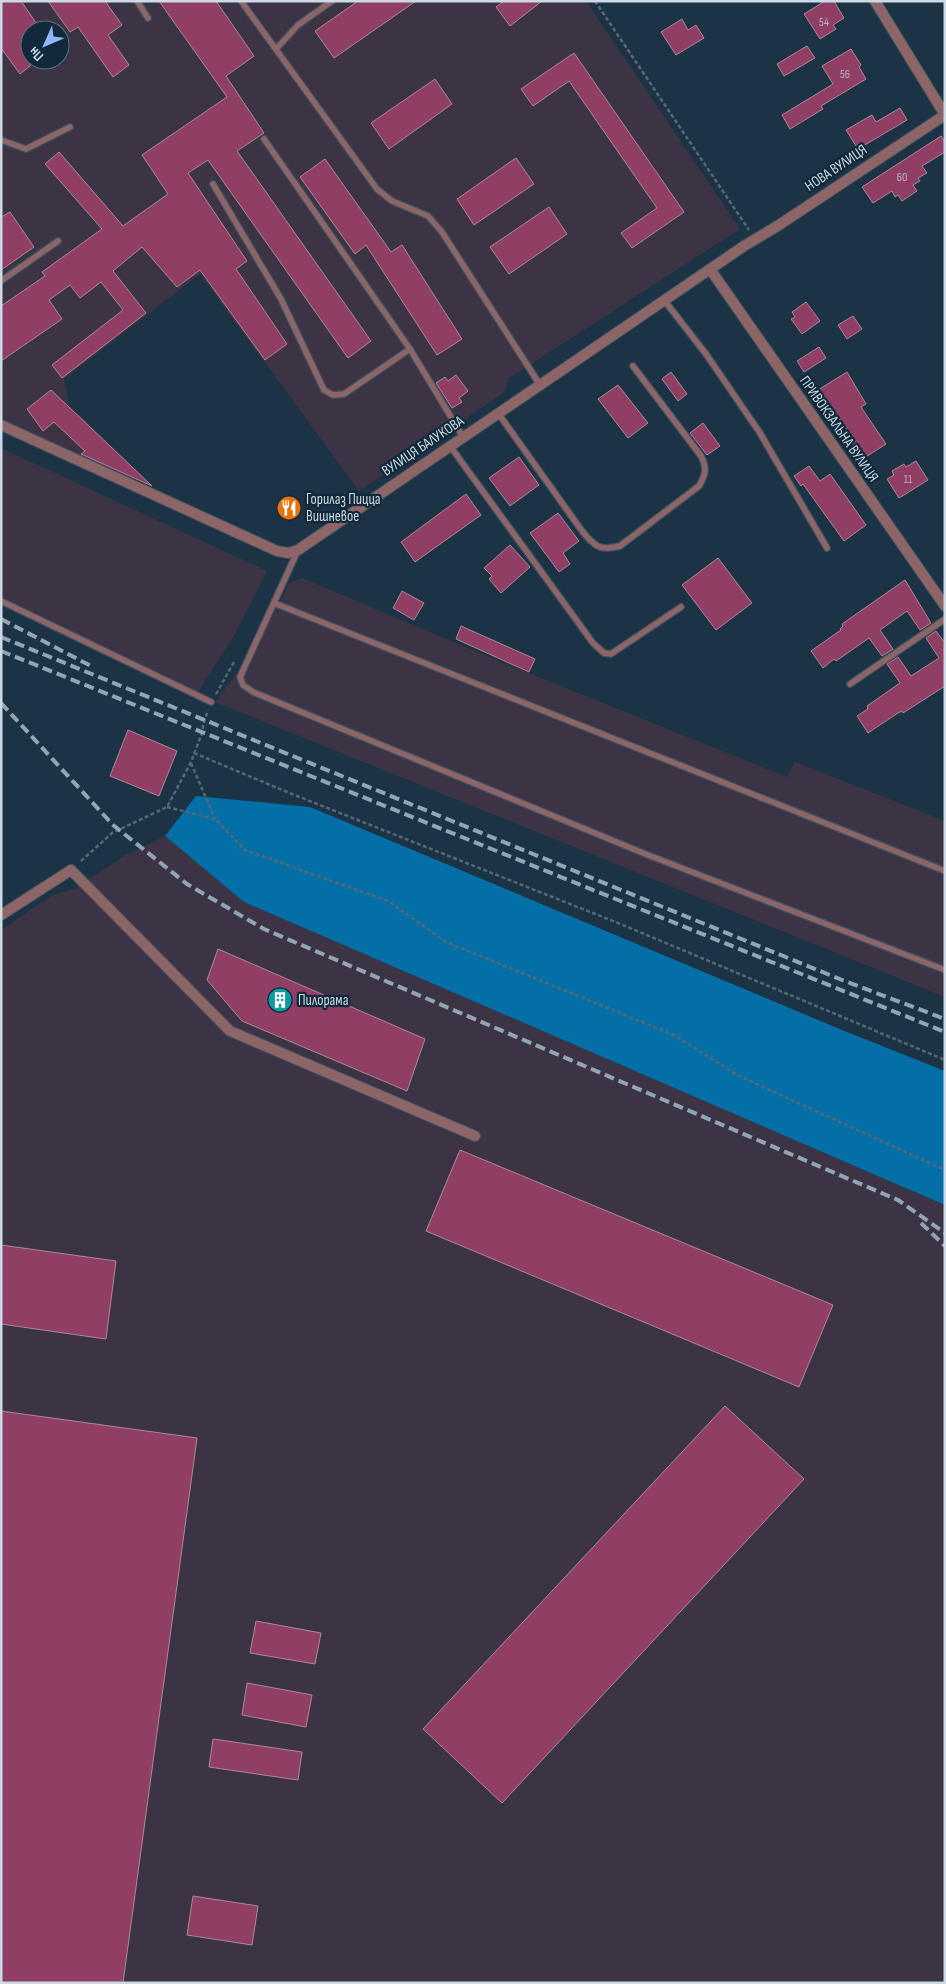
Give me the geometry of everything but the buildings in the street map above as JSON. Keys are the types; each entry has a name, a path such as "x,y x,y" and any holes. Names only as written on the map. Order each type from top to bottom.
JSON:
{"street":[{"path":"875,1 945,115"},
{"name":"НОВА ВУЛИЦЯ","path":"710,269 945,115"},
{"name":"ВУЛИЦЯ БАЛУКОВА","path":"298,550 710,269"},
{"name":"ПРИВОКЗАЛЬНА ВУЛИЦЯ","path":"710,269 945,606"},
{"path":"1,425 277,552 288,553 298,550"},
{"path":"1,915 71,870 230,1031 475,1136"}],"lane":[{"path":"137,1 148,18"},
{"path":"241,1 377,189 392,201 428,216 442,232 540,385"},
{"path":"276,49 298,25 332,1"},
{"path":"1,140 26,149 70,127"},
{"path":"264,140 410,350 463,437"},
{"path":"213,184 281,299 324,390 333,395 344,394 410,350"},
{"path":"1,281 58,241"},
{"path":"664,300 706,354 760,433 827,548"},
{"path":"498,413 593,544 606,549 620,546 699,486 705,476 706,466 701,456 633,366"},
{"path":"450,446 593,643 604,653 610,654 682,607"},
{"path":"298,550 240,677 243,685 253,692 648,855 945,970"},
{"path":"1,601 211,702"},
{"path":"274,603 945,872"},
{"path":"850,684 945,619"}],"path":[{"path":"595,1 755,239"},
{"path":"71,870 112,833 167,807 191,762 211,702 235,660"},
{"path":"194,752 287,792 618,923 945,1060"},
{"path":"191,762 215,819 246,850 388,901 446,942 674,1035 737,1075 945,1170"},
{"path":"167,807 215,819"}],"shaded area":[{"path":"1,1 586,1 740,229 508,379 505,392 359,491 200,274 64,379 69,405 142,475 133,483 1,419"},
{"path":"1,448 267,571 235,634 196,695 1,597"},
{"path":"302,578 501,662 787,777 795,762 945,821 945,997 215,702 255,649 290,582"},
{"path":"196,796 310,807 842,1030 945,1071 945,1205 244,902 165,836"},
{"path":"165,836 244,902 945,1205 945,1983 1,1983 1,930 52,895 74,889 126,855"}],"railway":[{"path":"1,619 91,666"},
{"path":"1,637 842,980 945,1019"},
{"path":"1,651 945,1032"},
{"path":"1,703 113,825 187,884 264,929 898,1200 945,1233"},
{"path":"921,1223 945,1246"}],"place":[{"name":"Горилаз Пицца Вишневое","path":"289,508"},
{"name":"Пилорама","path":"280,1000"}]}
